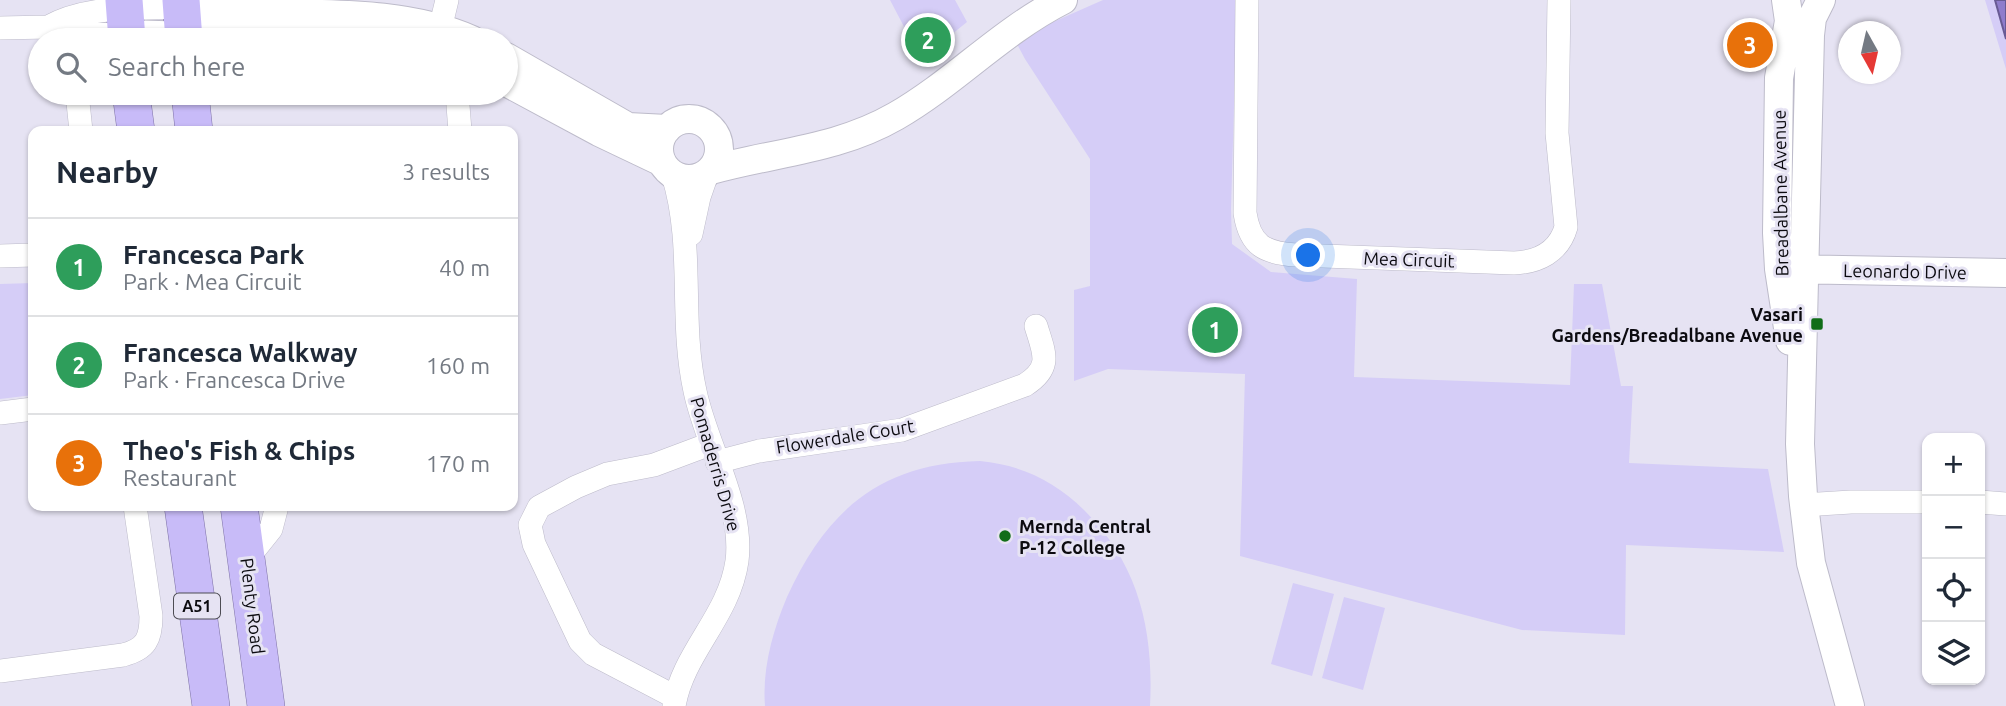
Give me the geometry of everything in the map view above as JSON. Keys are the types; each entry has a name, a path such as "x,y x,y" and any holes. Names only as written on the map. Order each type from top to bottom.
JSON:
{"highway":[{"path":"133,105 135,126"},
{"name":"A51","path":"184,511 211,706"},
{"name":"Plenty Road","path":"240,511 266,706"}],"street":[{"path":"440,28 447,0"},
{"path":"518,88 690,180 709,172 830,145 865,131 897,115 1014,28 1063,0"},
{"name":"Mea Circuit","path":"1247,0 1245,213 1248,229 1259,245 1277,254 1514,263 1529,262 1545,256 1563,237 1566,227 1557,133 1559,0"},
{"name":"Breadalbane Avenue","path":"1786,0 1789,21 1779,78 1802,384 1800,443 1804,505 1811,563 1850,706"},
{"name":"Breadalbane Avenue","path":"1792,269 1810,35 1812,18 1821,0"},
{"path":"0,28 125,21 183,21 215,12 382,18 435,28"},
{"path":"183,21 203,28"},
{"path":"518,64 628,127 667,130"},
{"path":"78,105 80,126"},
{"path":"459,105 460,126"},
{"path":"668,168 660,145 667,130 674,123 693,119 703,122 717,136 749,149 778,155"},
{"path":"709,172 719,154 717,136"},
{"name":"Pomaderris Drive","path":"668,168 680,197 687,251 686,327 689,362 695,393 735,523 738,542 735,571 724,605 694,654 674,701"},
{"name":"Pomaderris Drive","path":"687,251 699,197 709,172"},
{"path":"0,256 28,255"},
{"name":"Leonardo Drive","path":"1792,269 2006,273"},
{"name":"Flowerdale Court","path":"713,454 759,451 902,430 1025,385 1035,379 1045,363 1045,353 1036,326"},
{"path":"0,413 28,410"},
{"path":"674,701 593,654 580,641 534,544 530,525 539,507 607,474 713,454"},
{"path":"1804,505 1922,502"},
{"path":"1985,502 2006,504"},
{"path":"0,671 123,655 145,645 151,633 151,616 136,511"},
{"path":"247,559 271,529 276,511"}],"shaded area":[{"path":"890,0 955,0 967,22 921,59"},
{"path":"1103,0 1237,0 1232,244 1271,272 1357,279 1354,377 1570,385 1574,284 1602,284 1621,386 1633,386 1629,463 1768,469 1784,552 1626,545 1625,635 1522,630 1240,556 1245,374 1108,369 1074,381 1074,290 1090,286 1090,159 1017,44 1044,26"},
{"path":"1985,0 2006,0 2006,69"},
{"path":"1995,0 2006,0 2006,39"},
{"path":"28,283 28,396 0,399 0,284"},
{"path":"980,461 1009,466 1049,483 1073,500 1103,531 1130,576 1139,600 1149,651 1150,706 765,706 767,664 773,636 787,597 820,539 840,516 862,497 886,482 914,471 945,464"},
{"path":"1293,583 1334,594 1312,676 1271,664"},
{"path":"1344,597 1385,608 1363,690 1322,678"}],"place":[{"name":"Francesca Walkway","path":"928,40"},
{"name":"Theo's Fish & Chips","path":"1750,45"},
{"name":"Vasari Gardens/Breadalbane Avenue","path":"1817,324"},
{"name":"Francesca Park","path":"1215,330"},
{"name":"Mernda Central P-12 College","path":"1005,536"}]}
